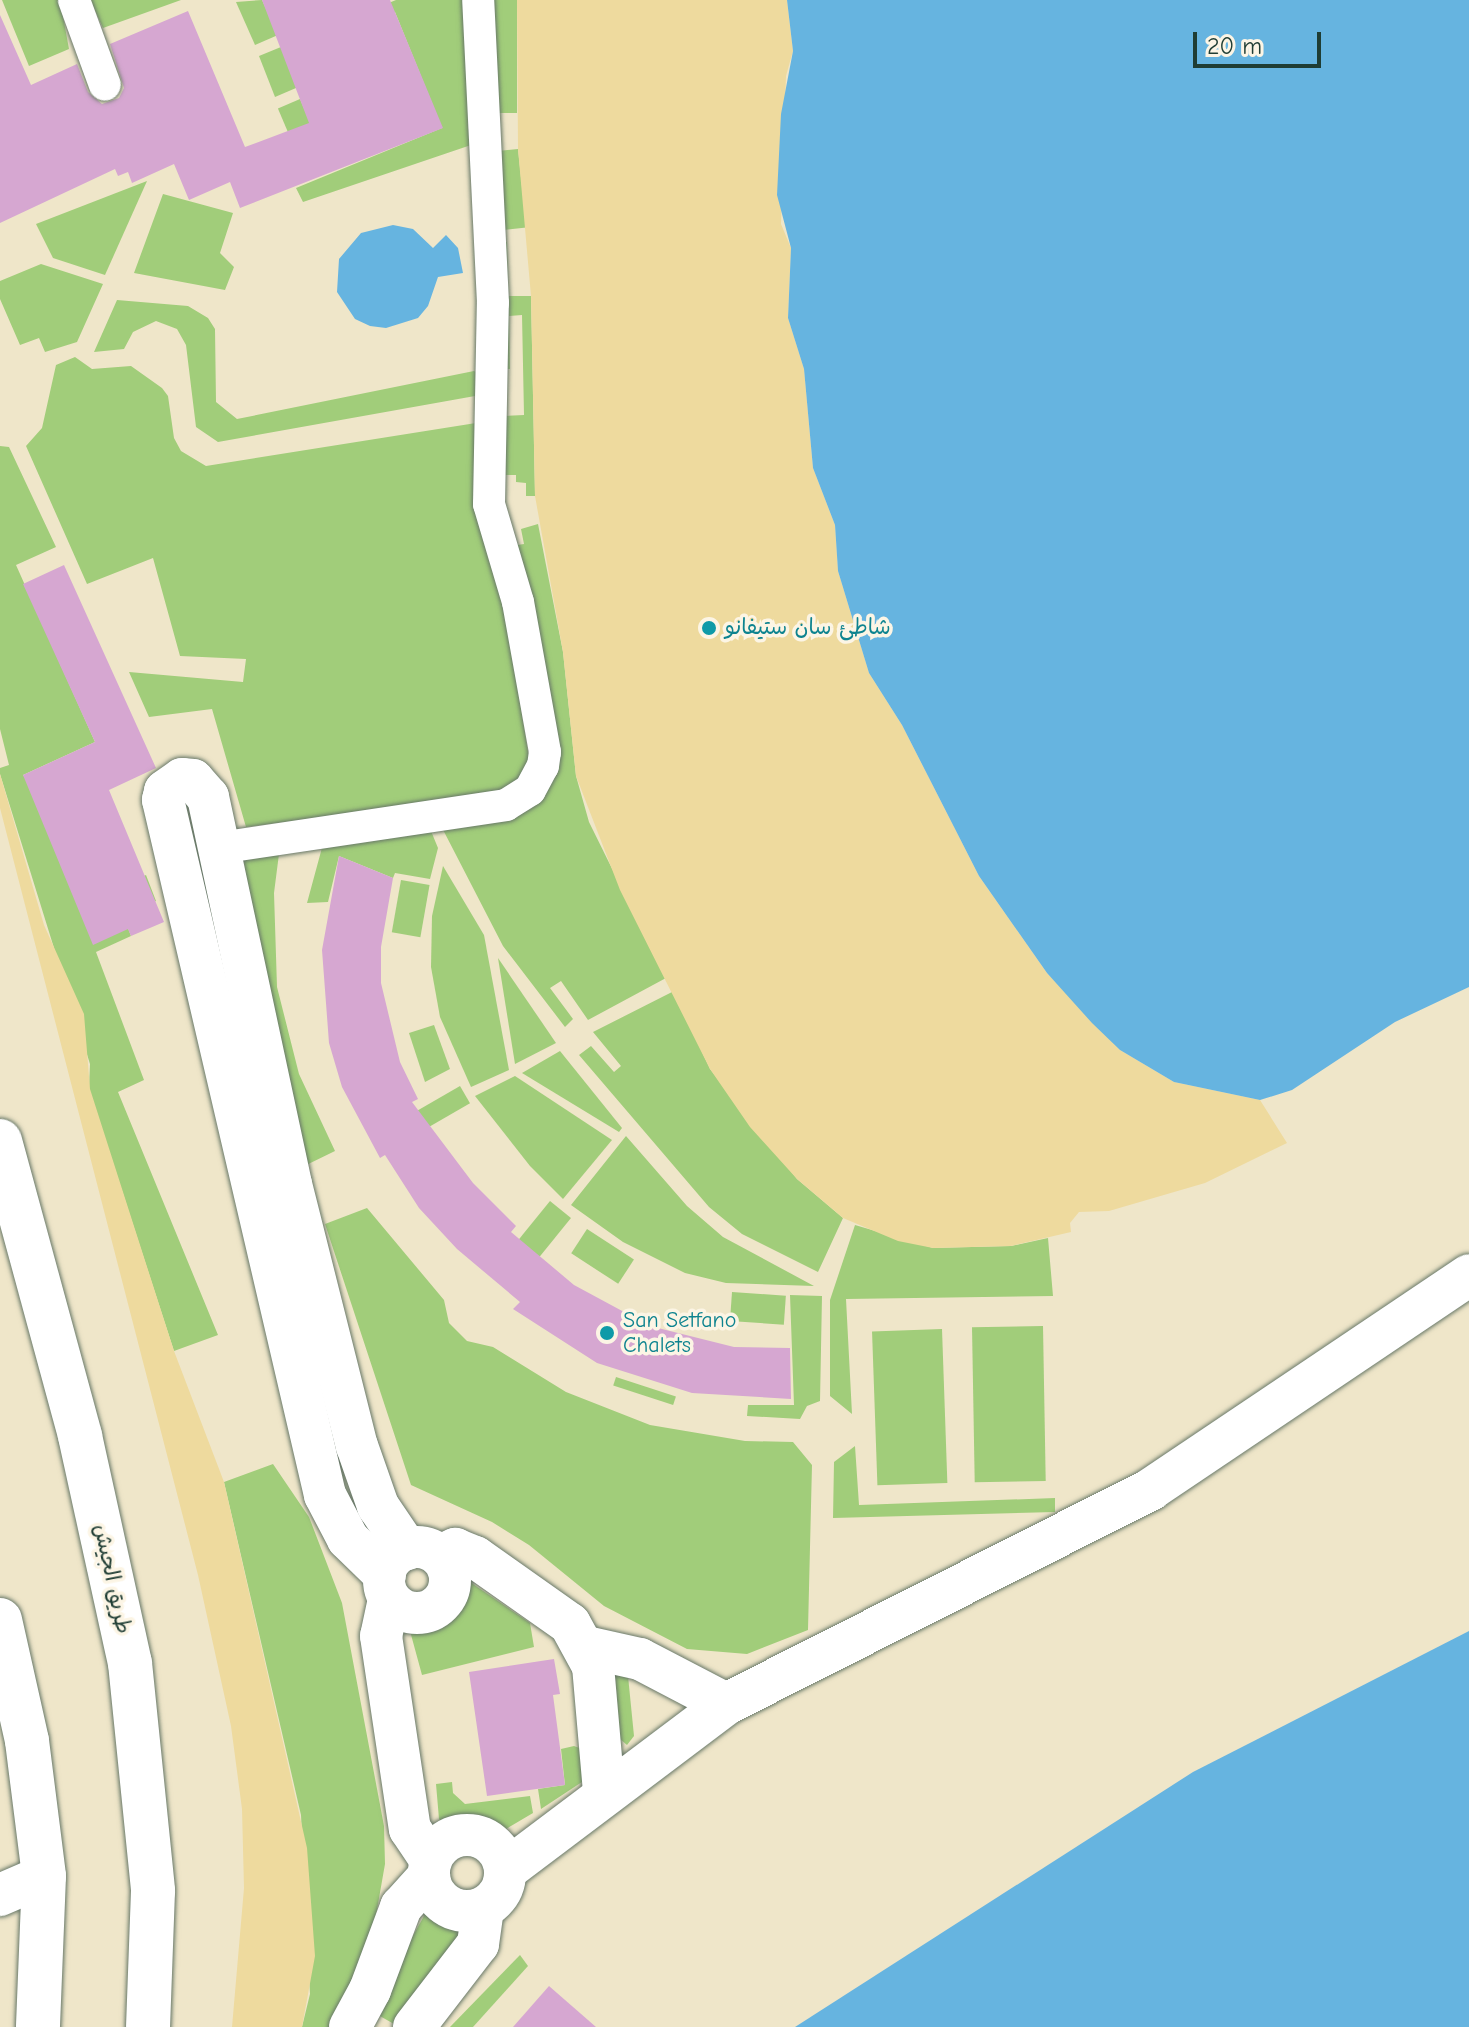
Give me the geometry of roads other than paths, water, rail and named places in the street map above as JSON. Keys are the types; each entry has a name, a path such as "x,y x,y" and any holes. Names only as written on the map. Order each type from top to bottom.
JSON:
{"highway":[{"name":"طريق الجيش","path":"0,1141 80,1436 130,1663 153,1891 148,2027"},
{"path":"0,1620 27,1741 44,1876 38,2027"}],"street":[{"path":"74,0 105,85"},
{"path":"219,848 506,805 530,790 543,766 545,752 518,602 489,504 493,303 478,0"},
{"path":"405,1570 348,1539 325,1495 163,800 172,783 193,780 202,787 219,848 291,1184 357,1446 405,1570 381,1636 410,1829 430,1868 432,1890 454,1910 483,1909"},
{"path":"506,1870 604,1793 726,1704 1151,1489 1469,1275"},
{"path":"405,1570 455,1549 475,1557 544,1601 570,1624 586,1647 597,1691 604,1793"},
{"path":"586,1647 640,1659 726,1704"},
{"path":"365,2022 395,1918 451,1838 466,1834 493,1844 506,1870 503,1888 483,1909 478,1944 414,2027"},
{"path":"0,1895 44,1876"}],"water":[{"path":"787,0 1469,0 1469,987 1395,1022 1292,1090 1260,1100 1174,1082 1120,1050 1092,1023 1047,973 979,876 902,725 869,673 838,571 835,525 813,468 804,369 788,318 791,248 777,195 781,114 793,51"},
{"path":"393,225 413,229 433,248 446,235 458,248 463,273 438,277 428,306 418,318 386,328 370,326 355,319 337,292 339,259 361,233"},
{"path":"1469,1631 1469,2027 795,2027 1193,1772"}],"place":[{"name":"شاطئ سان ستيفانو","path":"709,628"},
{"name":"San Setfano Chalets","path":"607,1333"}]}
